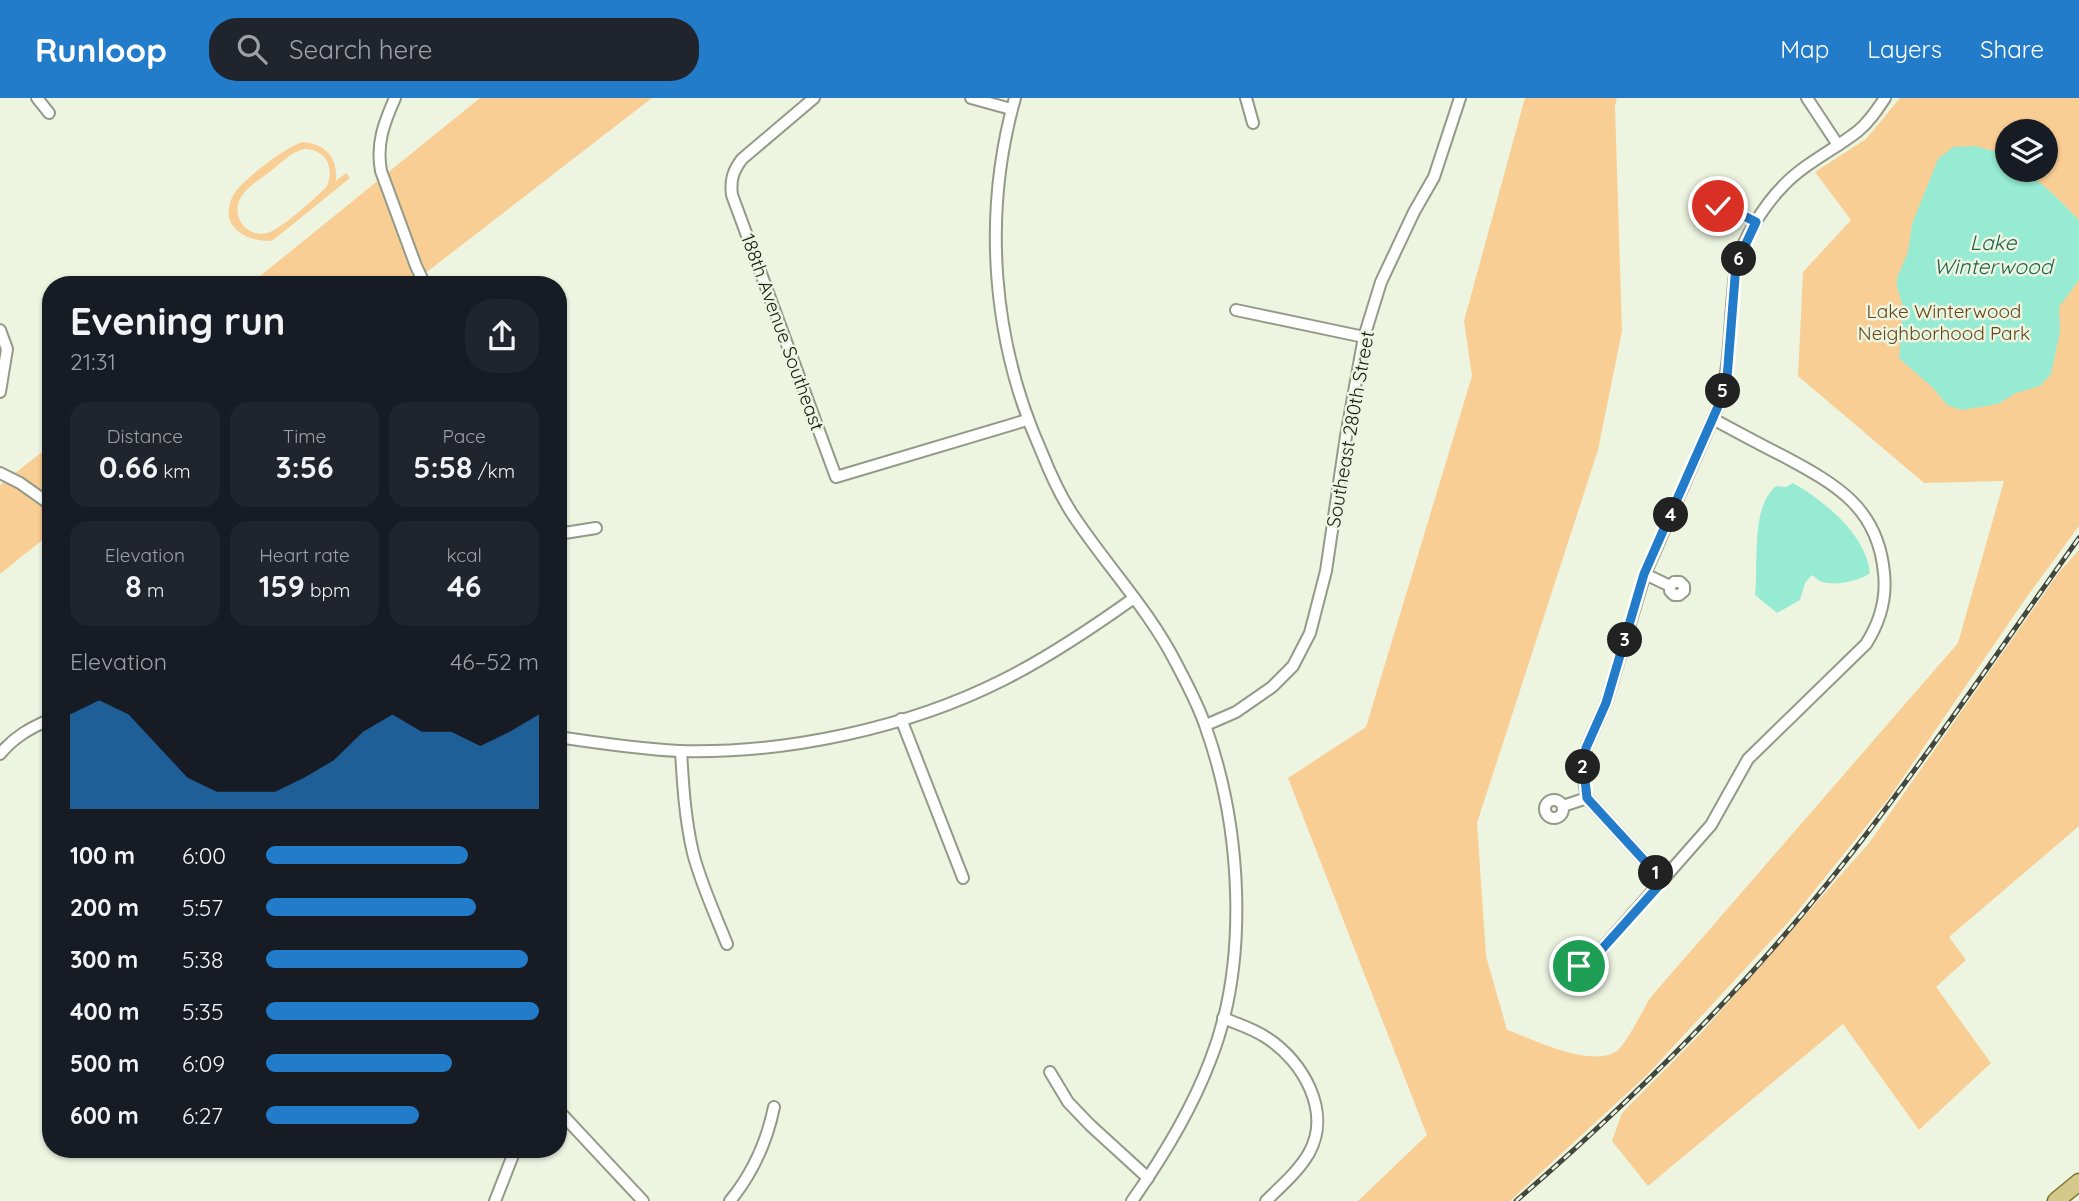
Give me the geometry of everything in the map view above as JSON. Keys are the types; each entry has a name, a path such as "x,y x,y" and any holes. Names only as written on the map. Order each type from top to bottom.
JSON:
{"main road":[{"path":"2056,1201 2078,1184"}],"street":[{"path":"37,98 49,113"},
{"path":"395,98 384,122 378,155 381,171 421,276"},
{"name":"188th Avenue Southeast","path":"814,98 742,159 734,169 731,186 732,195 836,477 1027,420"},
{"path":"971,98 1013,104 999,164 996,250 1001,316 1014,379 1027,420 1068,508 1157,630 1175,660 1206,726 1224,787 1237,910 1233,966 1223,1018 1211,1059 1185,1117 1132,1201"},
{"path":"1246,98 1253,123"},
{"name":"Southeast 280th Street","path":"1206,726 1236,712 1272,687 1293,666 1307,640 1326,572 1364,337 1381,282 1434,177 1460,98"},
{"path":"1807,98 1838,145"},
{"path":"1663,881 1587,798 1583,774 1586,748 1606,703 1644,574 1713,419 1727,378 1736,265 1756,222 1784,184 1869,121 1885,98"},
{"path":"1720,204 1756,222"},
{"path":"1236,310 1364,337"},
{"path":"0,330 7,349 0,391"},
{"path":"1593,959 1711,825 1748,760 1866,644 1875,629 1884,603 1885,580 1880,547 1872,529 1853,501 1825,479 1713,419"},
{"path":"0,473 42,499"},
{"path":"567,533 596,528"},
{"path":"1644,574 1670,586"},
{"path":"567,738 624,747 681,751 766,748 851,733 901,719 1001,681 1049,655 1134,598"},
{"path":"901,719 963,878"},
{"path":"0,754 12,740 42,723"},
{"path":"681,751 684,803 693,853 705,892 727,944"},
{"path":"1563,806 1587,798"},
{"path":"1223,1018 1267,1038 1283,1050 1308,1084 1315,1101 1318,1120 1315,1139 1309,1153 1296,1171 1266,1201"},
{"path":"1051,1073 1068,1102 1148,1178"},
{"path":"730,1201 751,1169 769,1130 774,1107"},
{"path":"567,1120 643,1201"},
{"path":"495,1201 512,1158"}],"green space":[{"path":"480,98 652,98 422,276 260,276"},
{"name":"Lake Winterwood Neighborhood Park","path":"1525,98 1617,98 1615,105 1622,331 1598,450 1477,823 1486,956 1507,1030 1579,1055 1607,1055 1622,1046 1650,998 1958,643 2004,481 1924,483 1798,376 1803,272 1851,220 1815,172 1866,139 1900,98 2079,98 2079,526 2026,598 1889,798 1793,917 1647,1075 1510,1201 1358,1201 1427,1135 1288,778 1366,727 1472,376 1464,321"},
{"path":"311,143 325,149 333,160 336,181 346,173 350,178 272,241 243,234 231,222 229,214 234,194 276,156 296,145","holes":["299,150 311,150 323,155 329,166 327,186 273,231 260,234 247,229 238,213 243,195 254,183 291,155"]},
{"path":"42,452 42,540 0,574 0,485"},
{"path":"2079,550 2079,826 1949,937 1966,960 1936,987 1991,1063 1919,1130 1843,1024 1648,1186 1612,1141 1622,1113 1702,1032 1869,843 2060,571"}],"water":[{"name":"Lake Winterwood","path":"1975,146 1995,151 1995,182 2038,182 2079,220 2079,280 2059,307 2060,332 2051,374 2040,386 2016,393 1998,404 1962,410 1947,405 1933,388 1899,358 1903,307 1897,278 1908,252 1912,224 1938,159 1953,147"},
{"path":"1793,483 1818,499 1842,520 1861,545 1870,573 1841,583 1822,582 1812,575 1805,583 1800,600 1777,613 1755,595 1757,537 1762,508 1768,496 1776,486 1786,487"}],"railway":[{"path":"1516,1201 1599,1127 1679,1050 1792,927 1893,799 2079,538"}],"route":[{"path":"1579,966 1584,958 1593,959 1663,881 1587,798 1583,761 1606,703 1644,574 1713,419 1727,378 1736,265 1756,222 1720,204 1718,206"}]}
